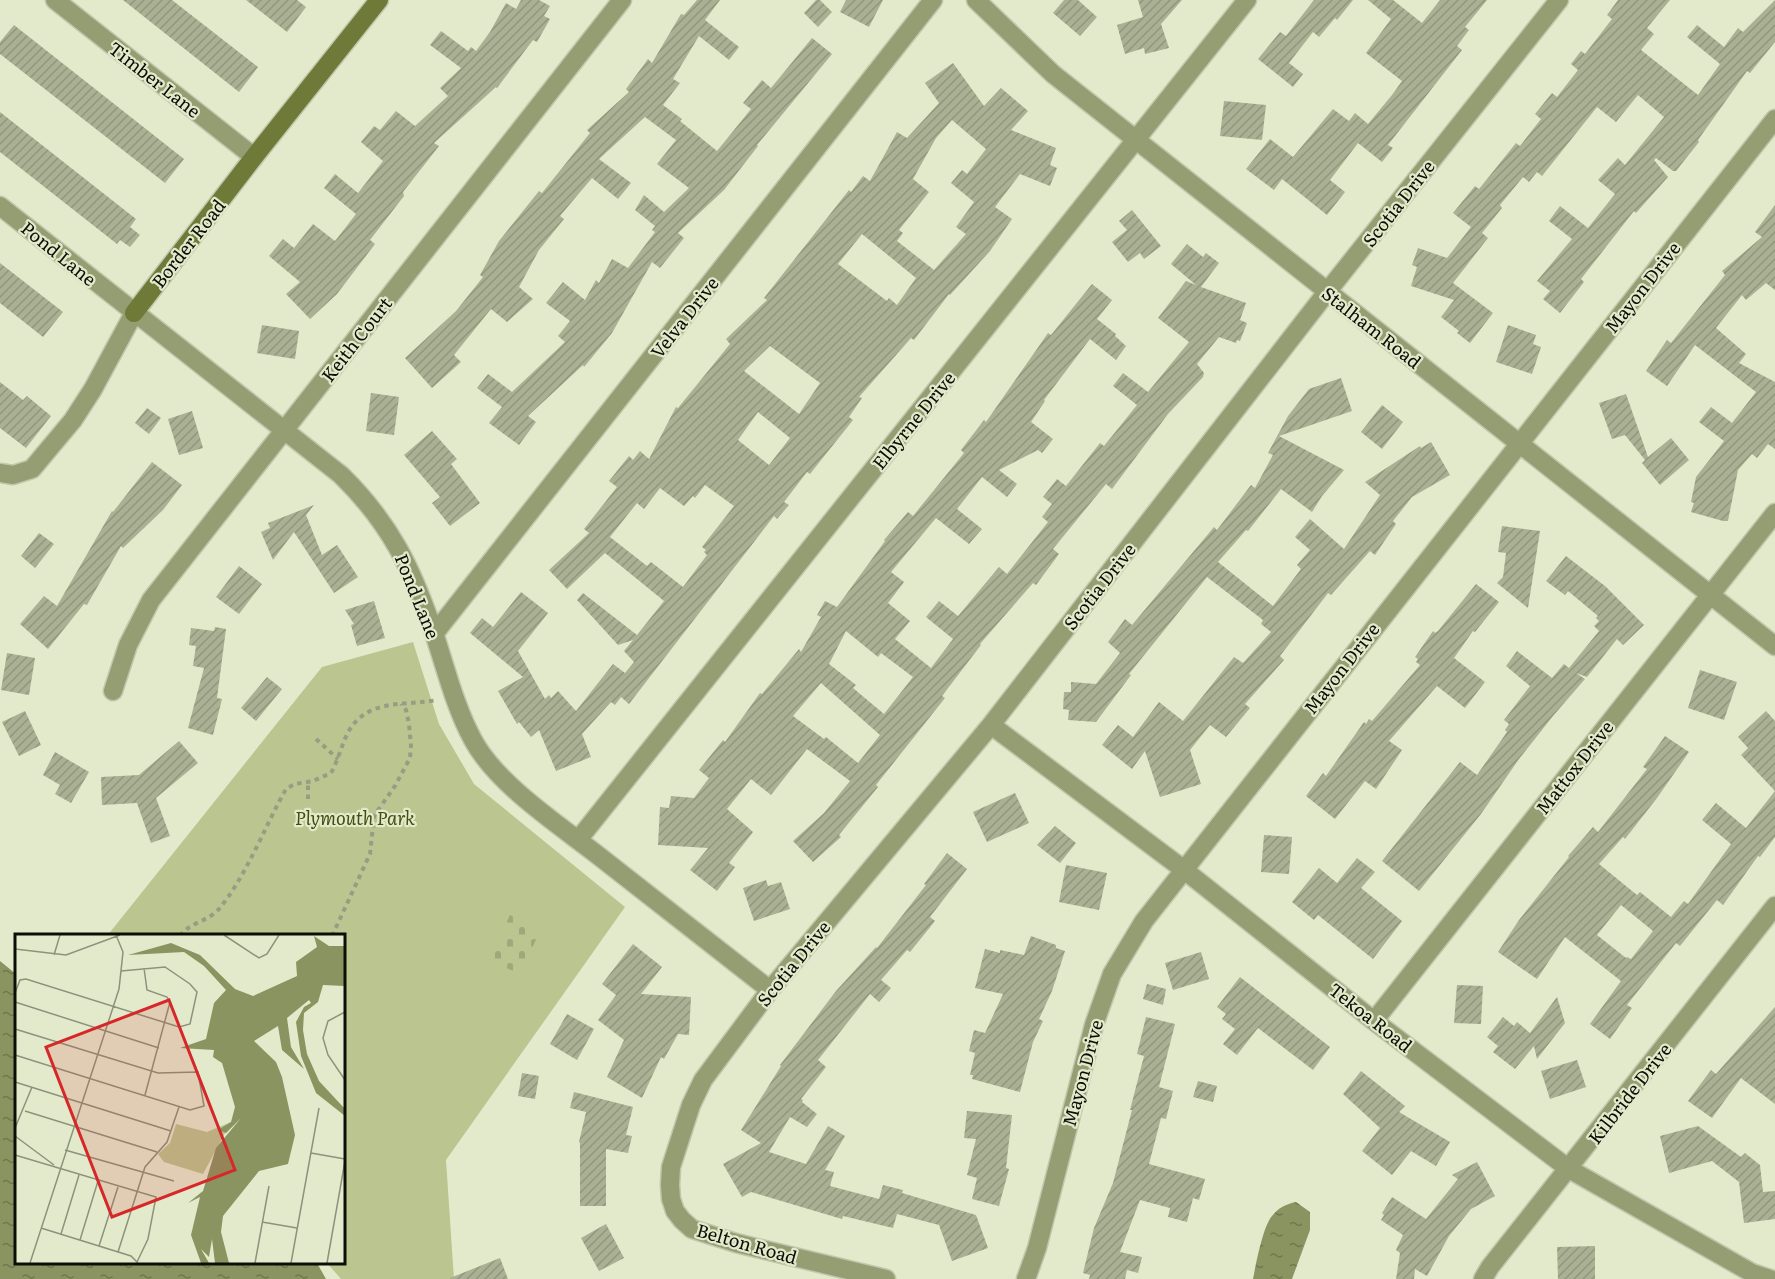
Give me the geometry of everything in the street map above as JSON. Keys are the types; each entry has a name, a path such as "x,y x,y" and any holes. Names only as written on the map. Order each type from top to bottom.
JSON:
{"street":[{"name":"Timber Lane","path":"55,0 254,157"},
{"name":"Keith Court","path":"113,691 128,645 152,600 622,0"},
{"name":"Velva Drive","path":"434,634 933,0"},
{"name":"Stalham Road","path":"976,0 1053,74 1094,104 1136,141 1775,646"},
{"name":"Elbyrne Drive","path":"578,840 1247,0"},
{"name":"Scotia Drive","path":"670,1185 676,1147 703,1080 770,990 991,725 1327,292 1559,0"},
{"name":"Border Road","path":"0,473 13,475 32,469 83,405 134,313 375,2"},
{"name":"Mayon Drive","path":"1026,1279 1037,1248 1085,1057 1112,974 1144,921 1775,119"},
{"name":"Pond Lane","path":"0,206 341,475 366,499 413,577 473,740 493,767 515,789 578,840 770,990"},
{"name":"Mattox Drive","path":"1374,1021 1775,513"},
{"name":"Tekoa Road","path":"991,725 1183,869 1374,1021 1569,1169 1752,1273 1773,1279"},
{"name":"Kilbride Drive","path":"1483,1279 1490,1267 1775,906"},
{"name":"Belton Road","path":"670,1185 675,1211 692,1229 736,1243 886,1279"}],"path":[{"path":"182,934 192,925 217,911 238,879 286,789 331,773 350,728 370,711 389,704 419,704 456,697"},
{"path":"333,934 370,854 375,816 410,758 409,724 406,710 401,704"},
{"path":"316,739 338,759"},
{"path":"308,799 309,782"}],"green space":[{"name":"Plymouth Park","path":"413,642 439,724 474,784 625,907 446,1160 454,1279 341,1279 328,1264 345,1264 345,934 109,934 322,667"},
{"path":"510,915 541,929 520,974 489,960"}],"water":[{"path":"0,961 15,973 15,1264 318,1264 326,1279 0,1279"},
{"path":"1296,1202 1310,1212 1310,1230 1292,1279 1253,1279 1260,1246 1269,1221 1274,1213"}],"building":[{"path":"123,0 172,0 258,67 239,92"},
{"path":"246,0 297,0 306,7 287,32"},
{"path":"521,0 539,0 550,6 544,16 550,19 537,42 533,40 497,88 434,143 439,146 403,192 404,196 370,240 375,244 337,294 310,319 286,294 300,282 269,256 283,239 294,248 313,224 335,241 356,214 324,188 335,174 358,193 383,161 361,142 374,126 380,130 396,111 415,126 448,96 440,88 461,68 430,45 441,31 468,51 471,47 476,51 490,32 506,3 516,9"},
{"path":"697,0 720,0 705,20 739,47 729,60 699,36 673,79 680,83 663,105 717,151 751,109 743,103 762,80 771,88 812,38 832,54 757,145 724,190 678,233 684,238 660,268 652,262 612,333 584,367 583,365 528,416 536,422 519,445 489,423 502,407 477,388 488,374 512,392 565,342 558,336 570,321 546,303 563,282 585,300 596,280 599,283 612,259 628,268 655,232 652,230 655,226 635,210 644,195 664,212 689,188 657,164 676,140 645,117 599,159 631,183 618,199 592,178 560,216 564,219 539,250 519,287 533,299 507,322 491,309 454,355 461,362 432,388 405,358 456,311 483,277 480,275 499,241 539,191 542,193 590,133 587,130 629,92 626,89 648,59 652,63 681,14 684,15"},
{"path":"816,0 820,0 832,12 818,27 804,13"},
{"path":"846,0 883,0 869,27 840,12"},
{"path":"1064,0 1078,0 1097,17 1080,36 1053,13"},
{"path":"1138,0 1182,0 1161,24 1169,48 1145,54 1144,48 1125,54 1117,25 1143,17"},
{"path":"1314,0 1353,0 1319,37 1313,32 1289,63 1303,74 1293,87 1258,59 1280,32 1286,36"},
{"path":"1368,0 1393,0 1422,23 1440,0 1487,0 1465,27 1469,30 1457,46 1462,50 1388,145 1393,148 1382,162 1358,143 1330,180 1345,192 1327,215 1282,179 1274,190 1246,169 1270,139 1293,157 1333,109 1349,121 1355,113 1368,124 1392,95 1402,81 1366,53 1391,19"},
{"path":"1618,0 1670,0 1647,28 1654,34 1641,50 1698,95 1720,64 1687,37 1697,25 1724,47 1738,28 1743,32 1775,0 1775,42 1750,73 1747,71 1698,140 1699,142 1676,171 1656,158 1654,160 1668,177 1636,213 1634,211 1581,279 1584,282 1560,313 1543,299 1550,291 1537,281 1572,239 1549,221 1560,206 1588,228 1615,194 1598,180 1618,158 1625,165 1664,117 1638,95 1616,122 1597,107 1542,176 1537,172 1529,182 1523,177 1500,205 1502,208 1482,233 1488,238 1453,283 1493,313 1470,343 1441,317 1454,300 1411,286 1417,267 1412,265 1418,248 1447,258 1471,227 1453,213 1475,186 1479,189 1516,143 1520,146 1541,119 1535,114 1552,93 1557,97 1578,70 1571,64 1581,51 1585,54 1612,19 1607,15"},
{"path":"14,25 184,159 165,183 0,54 0,42"},
{"path":"953,63 984,106 1001,88 1028,111 1011,130 1056,148 1050,165 1057,168 1050,186 1020,174 995,207 1012,219 990,251 949,294 914,340 911,338 859,397 862,398 849,417 853,420 810,474 807,472 784,502 789,505 777,519 774,516 629,704 621,697 615,705 611,702 582,734 591,757 556,771 539,730 531,737 519,722 517,724 498,691 523,677 470,633 482,618 493,627 521,592 548,613 518,651 545,699 549,695 551,698 558,691 576,711 613,664 625,673 634,662 624,651 633,640 618,645 577,600 583,593 637,635 664,601 605,553 567,589 549,570 589,533 584,529 617,487 609,481 629,456 633,460 640,451 649,459 676,407 678,408 730,344 726,339 767,300 764,298 849,190 851,192 863,176 870,181 897,132 907,138 939,103 925,83","holes":["952,120 986,149 967,174 962,170 951,183 974,202 956,227 966,234 934,270 897,241 903,233 899,230 929,192 913,179 936,138","862,234 916,278 897,305 889,298 887,301 838,264","770,346 820,383 799,414 744,371","758,412 790,438 769,465 738,440","705,485 734,506 702,547 706,550 704,552 707,555 683,587 651,562 647,566 610,537 637,503 644,509 660,488 684,506 693,496 695,498"]},
{"path":"1224,101 1266,105 1262,140 1220,136"},
{"path":"0,112 136,219 130,227 140,235 130,247 120,240 117,244 0,152"},
{"path":"1775,205 1775,290 1766,283 1746,300 1742,295 1716,328 1746,354 1739,363 1775,382 1775,449 1768,444 1757,458 1752,454 1738,470 1728,521 1723,521 1691,512 1696,477 1724,441 1699,422 1711,407 1732,423 1756,392 1695,345 1667,386 1646,371 1667,340 1671,343 1725,275 1722,271 1762,237 1755,232"},
{"path":"1132,210 1161,246 1144,259 1140,253 1128,262 1112,242 1127,230 1119,221"},
{"path":"1187,244 1203,257 1206,253 1219,263 1201,287 1246,303 1240,320 1247,323 1240,341 1237,340 1236,343 1219,337 1197,364 1204,373 1203,377 1168,414 1112,489 1106,484 1053,549 1059,554 1036,585 1033,583 980,644 942,696 945,698 876,785 878,787 839,835 841,837 813,862 793,841 824,813 850,781 807,749 771,795 751,779 727,809 753,832 729,863 735,867 717,891 690,870 708,848 658,845 660,807 669,808 671,796 694,798 709,778 699,770 723,740 725,742 760,693 762,694 799,649 801,652 821,617 817,615 825,601 837,607 884,540 908,512 913,516 964,453 961,450 984,420 986,422 1048,333 1051,335 1092,284 1112,300 1097,319 1116,334 1115,336 1126,346 1116,360 1090,339 1044,400 1031,422 1053,439 1042,453 1038,450 999,470 1017,484 1007,497 982,477 957,509 982,529 969,544 936,518 891,572 904,582 888,603 910,621 895,639 931,668 953,639 926,617 939,601 958,616 999,567 1007,574 1048,522 1042,517 1052,504 1043,497 1057,479 1066,486 1100,443 1104,446 1137,405 1113,386 1123,373 1148,392 1189,342 1158,318 1186,281 1196,285 1171,264","holes":["846,631 878,657 881,653 913,677 884,714 853,688 856,685 829,664","821,683 880,735 858,763 826,737 824,739 793,716"]},
{"path":"0,263 63,312 43,337 0,303"},
{"path":"262,325 299,331 295,359 257,353"},
{"path":"1508,325 1536,335 1533,344 1541,347 1532,374 1496,362"},
{"path":"1341,378 1352,411 1279,436 1344,470 1312,512 1281,489 1248,531 1246,530 1218,562 1273,606 1301,569 1297,565 1310,550 1295,537 1310,519 1344,549 1380,495 1365,482 1420,446 1421,448 1431,442 1450,475 1412,497 1393,521 1396,524 1375,555 1370,551 1331,595 1328,593 1280,656 1284,660 1245,704 1250,708 1226,737 1210,725 1190,750 1201,784 1160,797 1145,751 1132,769 1102,745 1118,725 1133,737 1159,702 1183,721 1234,657 1243,663 1271,632 1261,624 1263,620 1207,577 1129,674 1131,675 1096,722 1068,720 1069,710 1063,709 1064,692 1071,692 1071,682 1096,684 1120,653 1108,642 1125,619 1132,625 1214,527 1217,530 1251,485 1255,488 1273,455 1268,453 1288,416 1309,389"},
{"path":"0,382 23,400 27,396 51,416 26,448 0,428"},
{"path":"371,393 399,397 394,435 366,431"},
{"path":"1626,394 1648,457 1671,438 1689,460 1660,485 1642,463 1645,460 1625,435 1612,439 1599,403"},
{"path":"1382,405 1403,422 1382,449 1361,432"},
{"path":"147,408 161,418 149,434 135,423"},
{"path":"192,411 203,448 179,455 168,419"},
{"path":"432,431 457,459 451,464 480,503 450,526 432,503 440,497 404,455"},
{"path":"152,462 182,485 163,510 123,548 121,546 87,605 84,604 48,649 20,624 44,596 57,606 112,511"},
{"path":"314,505 306,515 322,555 337,545 358,577 334,593 294,532 273,560 261,532 270,528 268,523"},
{"path":"1502,526 1540,531 1528,608 1497,583 1503,577 1506,553 1498,552"},
{"path":"39,533 54,544 35,568 21,556"},
{"path":"1566,556 1605,586 1644,625 1623,645 1617,639 1587,677 1576,673 1585,679 1519,759 1481,814 1419,891 1382,861 1460,762 1477,775 1507,732 1505,730 1509,724 1504,720 1530,686 1506,666 1517,651 1552,678 1564,664 1569,668 1599,631 1594,626 1599,621 1596,618 1598,616 1568,591 1565,595 1546,581"},
{"path":"239,566 262,584 239,614 216,597"},
{"path":"1476,584 1499,602 1475,632 1473,631 1454,658 1485,682 1465,708 1437,686 1389,741 1402,750 1376,789 1365,781 1335,819 1306,796 1323,773 1326,776 1364,722 1366,724 1369,719 1372,721 1420,665 1416,662 1418,659 1415,657 1433,631 1435,633 1438,631"},
{"path":"374,601 385,638 357,646 351,625 354,624 345,610"},
{"path":"215,627 226,629 217,698 222,699 213,735 188,728 204,668 193,666 196,646 189,645 191,628 214,631"},
{"path":"7,653 35,658 29,695 1,690"},
{"path":"1700,670 1737,682 1724,720 1688,708"},
{"path":"267,677 282,689 256,721 241,708"},
{"path":"25,711 41,745 19,756 2,722"},
{"path":"1766,711 1775,721 1775,791 1741,755 1748,748 1738,737"},
{"path":"1665,736 1689,752 1625,839 1623,837 1599,864 1637,895 1640,892 1671,917 1684,901 1688,904 1731,844 1702,820 1716,803 1746,828 1775,791 1775,837 1760,857 1758,856 1723,905 1717,900 1680,946 1676,943 1627,1005 1632,1008 1610,1039 1590,1024 1621,981 1565,937 1537,979 1498,952 1519,920 1568,856 1593,827 1598,832 1647,769 1643,767","holes":["1621,905 1653,931 1631,959 1626,958 1597,935"]},
{"path":"179,741 198,763 156,798 170,836 151,843 137,803 102,805 101,777 139,775"},
{"path":"55,752 89,772 71,803 55,794 60,785 43,775"},
{"path":"1015,793 1029,823 987,842 973,812"},
{"path":"1055,826 1076,843 1060,863 1037,845"},
{"path":"1264,835 1292,837 1289,874 1261,872"},
{"path":"947,853 967,869 930,917 935,921 910,952 907,950 881,980 891,988 879,1002 870,994 818,1060 826,1067 801,1099 817,1114 807,1127 790,1117 769,1152 806,1164 828,1126 845,1136 825,1170 834,1172 830,1186 879,1199 883,1185 976,1215 988,1248 952,1261 939,1225 897,1214 893,1228 843,1216 842,1219 751,1192 742,1197 723,1164 761,1143 741,1130 780,1065 836,991 877,948 926,885 924,884"},
{"path":"1357,858 1375,872 1361,888 1402,921 1373,959 1318,915 1314,920 1292,902 1319,868 1337,883"},
{"path":"1066,865 1107,873 1099,910 1059,902"},
{"path":"766,880 768,886 781,882 790,909 754,921 743,888"},
{"path":"1031,936 1056,945 1056,948 1065,951 1052,991 1039,1019 1043,1021 1033,1042 1020,1092 972,1079 973,1075 970,1075 975,1053 969,1051 974,1030 985,1033 1003,994 975,988 985,949 1024,955"},
{"path":"633,944 662,967 641,994 691,997 689,1035 678,1034 664,1059 661,1057 642,1098 607,1077 624,1040 598,1020 616,995 602,984"},
{"path":"1201,952 1209,979 1173,990 1165,963"},
{"path":"1240,977 1330,1047 1313,1070 1258,1028 1237,1055 1223,1044 1235,1029 1222,1019 1226,1014 1217,1007"},
{"path":"1147,984 1166,989 1163,1005 1143,999"},
{"path":"1457,985 1483,986 1481,1024 1454,1023"},
{"path":"1557,997 1565,1023 1537,1059 1534,1046 1515,1069 1493,1052 1498,1046 1487,1037 1503,1017 1514,1026 1517,1022 1530,1033"},
{"path":"1775,1007 1775,1104 1741,1078 1712,1118 1688,1101 1711,1070 1716,1074"},
{"path":"567,1014 594,1029 577,1060 550,1044"},
{"path":"1146,1017 1175,1024 1159,1087 1173,1091 1166,1119 1161,1118 1149,1164 1205,1179 1199,1200 1193,1198 1187,1222 1168,1217 1170,1208 1140,1200 1120,1252 1142,1257 1138,1273 1127,1270 1125,1279 1089,1279 1090,1275 1083,1273 1094,1228 1113,1183 1132,1110 1130,1110 1144,1056 1137,1054"},
{"path":"1577,1060 1586,1087 1550,1099 1541,1071"},
{"path":"1361,1071 1405,1106 1399,1112 1450,1142 1436,1166 1411,1151 1392,1175 1362,1151 1380,1128 1343,1094"},
{"path":"522,1073 539,1076 535,1099 518,1096"},
{"path":"1198,1081 1217,1086 1213,1102 1193,1097"},
{"path":"574,1092 633,1107 626,1135 632,1136 628,1153 606,1149 606,1206 580,1206 579,1142 586,1112 570,1108"},
{"path":"967,1111 1012,1115 1006,1168 1009,1169 999,1206 972,1199 977,1178 967,1175 976,1139 964,1138"},
{"path":"1698,1126 1741,1157 1745,1153 1760,1165 1763,1192 1775,1191 1775,1219 1744,1223 1739,1182 1712,1161 1669,1173 1660,1136"},
{"path":"1477,1162 1495,1196 1471,1209 1449,1236 1427,1276 1415,1269 1414,1279 1396,1279 1400,1253 1396,1250 1403,1235 1381,1220 1384,1215 1382,1213 1392,1197 1426,1219 1458,1179 1452,1175"},
{"path":"606,1224 624,1258 599,1271 581,1238"},
{"path":"1595,1246 1595,1279 1558,1279 1557,1247"},
{"path":"500,1258 508,1279 450,1278"}]}
